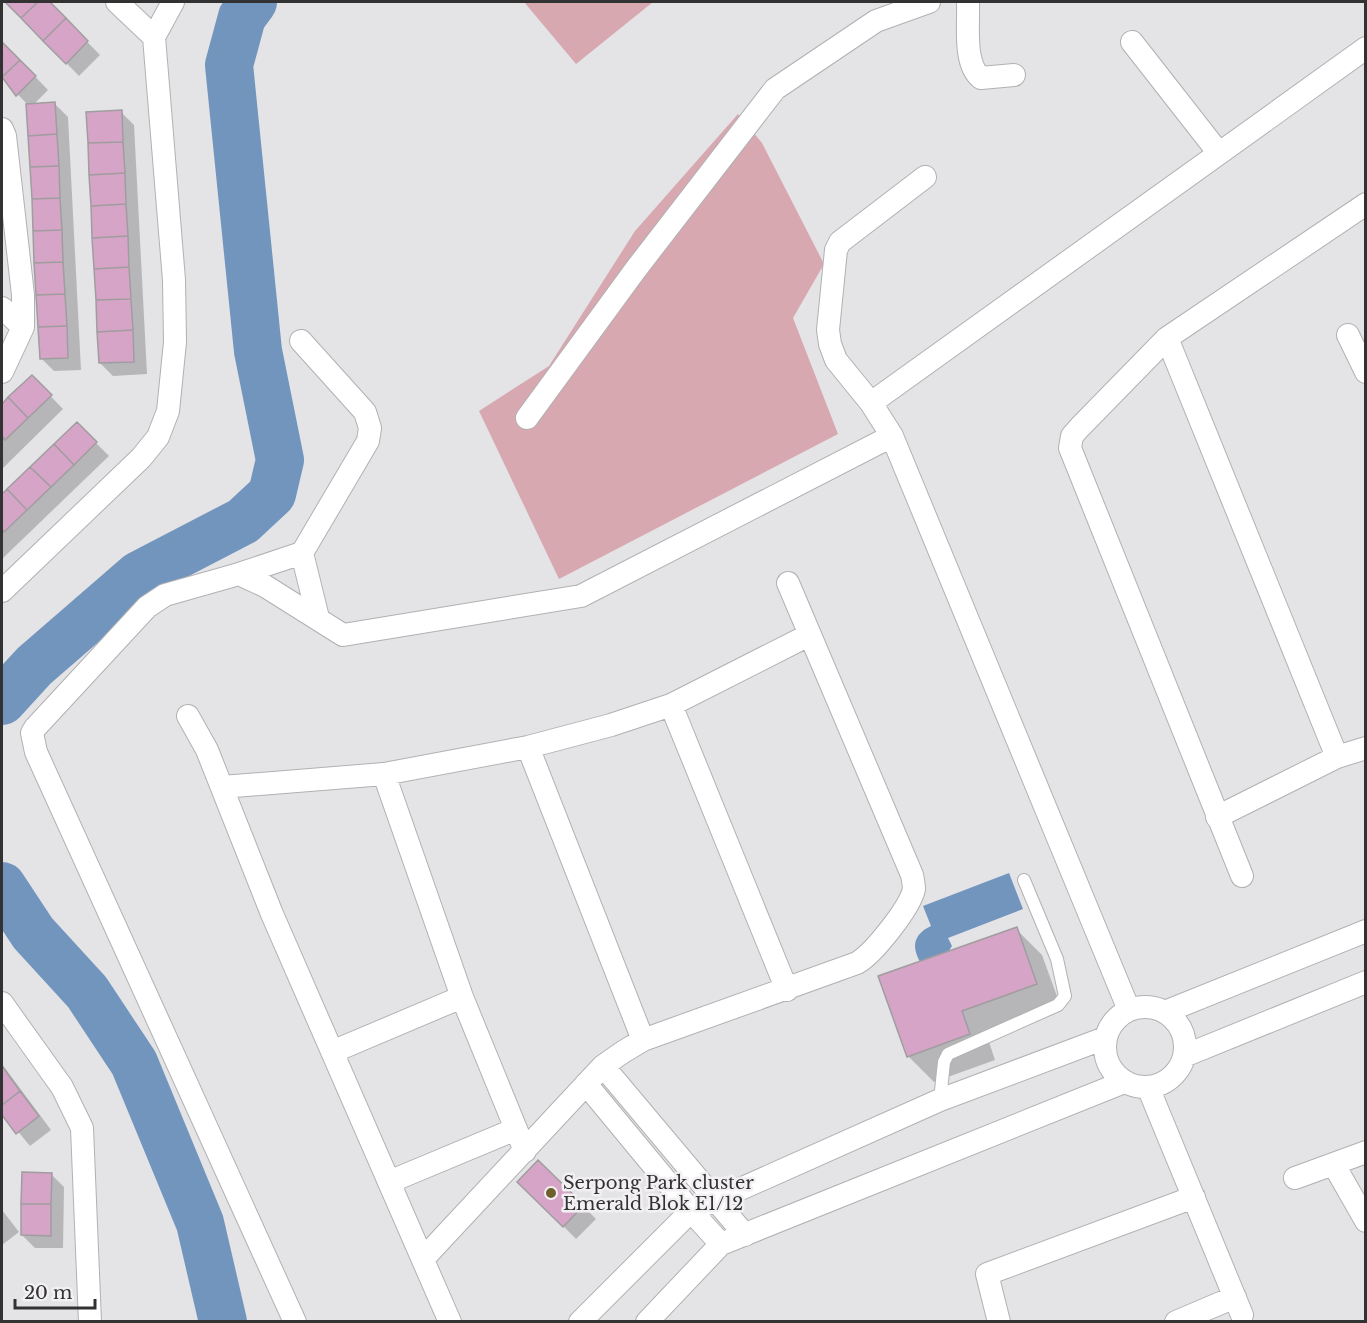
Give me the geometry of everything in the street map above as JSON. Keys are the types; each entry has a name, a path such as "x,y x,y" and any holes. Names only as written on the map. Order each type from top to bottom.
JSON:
{"street":[{"path":"117,2 154,37"},
{"path":"2,591 141,458 158,437 168,411 175,342 175,290 154,37 173,2"},
{"path":"527,418 636,269 775,89 875,11 929,2"},
{"path":"968,2 971,62 975,73 981,78 1014,75"},
{"path":"1131,42 1218,152"},
{"path":"871,403 1365,48"},
{"path":"2,129 5,136 23,295 23,327 2,372"},
{"path":"925,177 844,238 836,250 828,330 830,344 836,360 871,403 892,436 1129,1010"},
{"path":"1242,876 1070,448 1072,436 1167,338 1365,204"},
{"path":"2,308 23,327"},
{"path":"1348,335 1365,372"},
{"path":"1167,338 1337,757"},
{"path":"295,1322 33,741 35,728 155,600 302,553 368,441 370,428 364,412 301,341"},
{"path":"239,574 265,586 343,635 581,596 892,436"},
{"path":"302,553 318,618"},
{"path":"423,1259 603,1066 643,1040 787,990 867,957 878,946 914,888 912,875 788,583"},
{"path":"222,787 384,774 528,747 611,725 671,705 809,635"},
{"path":"671,705 787,990"},
{"path":"188,716 222,787 272,914 450,1322"},
{"path":"528,747 643,1040"},
{"path":"1217,817 1337,757 1365,748"},
{"path":"384,774 462,997 525,1151"},
{"path":"1165,1012 1365,931"},
{"path":"1184,1056 1182,1031 1165,1012 1147,1007 1129,1010 1114,1022 1105,1038 1107,1063 1114,1074 1124,1082 1148,1087 1171,1077 1184,1056 1365,982"},
{"path":"332,1052 462,997"},
{"path":"2,1003 62,1087 82,1128 90,1322"},
{"path":"580,1322 691,1211 940,1100 1105,1038"},
{"path":"603,1066 745,1235"},
{"path":"647,1322 722,1244 1124,1082"},
{"path":"586,1084 691,1211 722,1244"},
{"path":"1148,1087 1239,1306 1176,1322"},
{"path":"389,1182 516,1129"},
{"path":"1295,1178 1365,1152"},
{"path":"1334,1165 1365,1221"},
{"path":"999,1322 987,1274 1194,1197"}],"lane":[{"path":"940,1100 944,1062 948,1054 1058,1005 1065,996 1057,959 1023,880"}],"shaded area":[{"path":"524,2 653,2 576,64"},
{"path":"738,114 762,143 824,264 793,318 838,434 559,579 479,411 549,366 635,231"}],"water":[{"path":"1009,873 1023,909 948,938 952,946 947,954 920,962 915,946 916,941 925,929 931,926 923,906"}],"building":[{"path":"5,2 38,2 21,18"},
{"path":"38,2 50,2 66,18 43,41 21,18"},
{"path":"66,18 88,41 66,64 43,41"},
{"path":"2,44 20,60 2,77"},
{"path":"20,60 36,76 16,96 2,77"},
{"path":"55,102 57,134 28,136 26,104"},
{"path":"122,110 123,142 88,143 86,112"},
{"path":"57,134 59,166 30,167 28,136"},
{"path":"123,142 125,173 89,175 88,143"},
{"path":"59,166 60,198 32,199 30,167"},
{"path":"125,173 126,204 91,206 89,175"},
{"path":"60,198 62,230 33,231 32,199"},
{"path":"126,204 128,236 92,238 91,206"},
{"path":"62,230 63,262 34,263 33,231"},
{"path":"128,236 129,267 94,269 92,238"},
{"path":"63,262 65,294 36,295 34,263"},
{"path":"129,267 131,299 96,300 94,269"},
{"path":"65,294 67,326 38,327 36,295"},
{"path":"131,299 133,330 97,332 96,300"},
{"path":"67,326 68,358 40,359 38,327"},
{"path":"133,330 134,362 99,363 97,332"},
{"path":"32,375 52,395 28,418 8,397"},
{"path":"8,397 28,418 5,440 2,436 2,404"},
{"path":"77,422 97,442 74,465 54,444"},
{"path":"54,444 74,465 51,487 30,467"},
{"path":"30,467 51,487 27,510 7,489"},
{"path":"7,489 27,510 4,532 2,530 2,494"},
{"path":"1017,927 1037,984 962,1011 970,1034 907,1057 878,976"},
{"path":"2,1066 20,1091 2,1105"},
{"path":"20,1091 39,1116 16,1134 2,1115 2,1105"},
{"name":"Serpong Park cluster Emerald Blok E1/12","path":"538,1160 584,1205 563,1227 517,1182"},
{"path":"22,1172 52,1173 51,1204 21,1204"},
{"path":"21,1204 51,1204 51,1236 21,1235"}],"waterway":[{"path":"2,701 34,666 139,575 243,521 272,494 280,460 258,351 229,65 242,17 253,2"},
{"path":"2,886 33,933 87,992 134,1063 200,1223 223,1322"}],"place":[{"name":"Serpong Park cluster Emerald Blok E1/12","path":"551,1193"}]}
